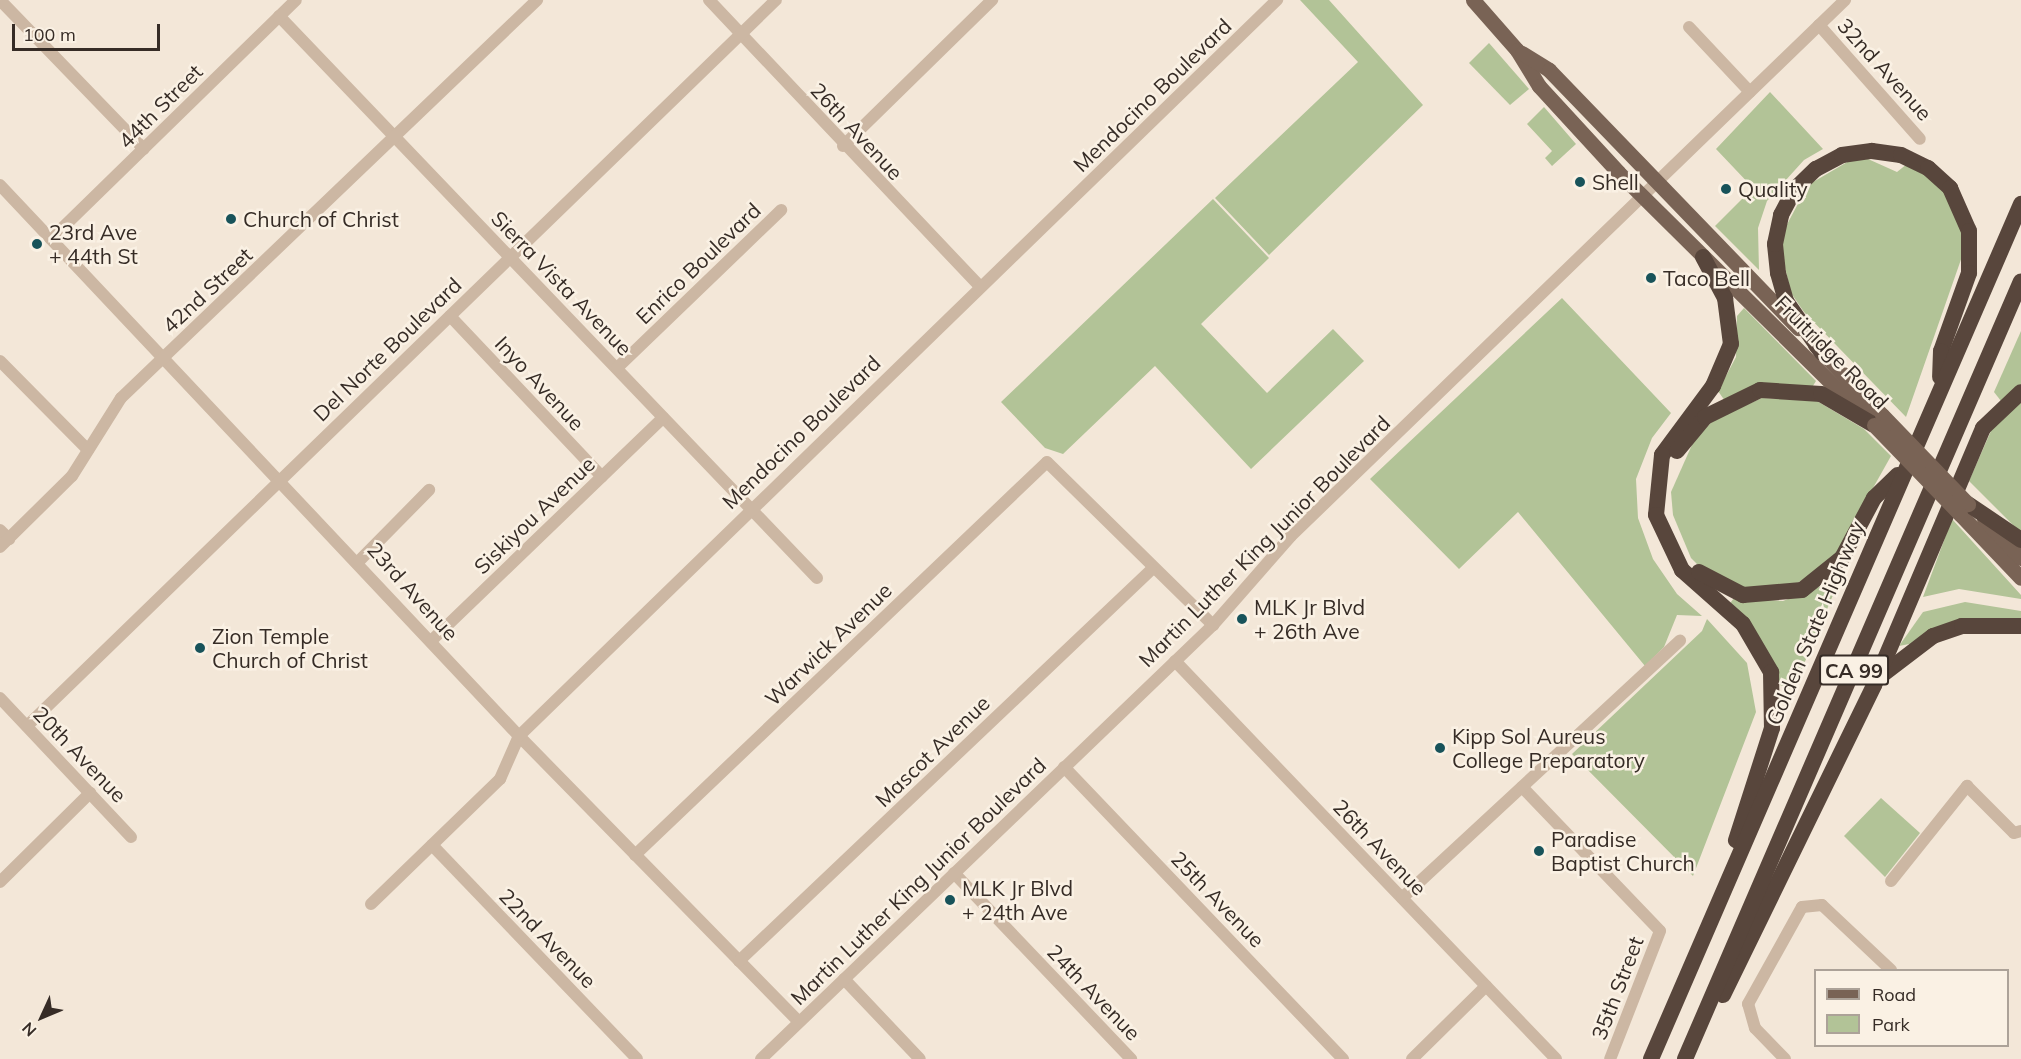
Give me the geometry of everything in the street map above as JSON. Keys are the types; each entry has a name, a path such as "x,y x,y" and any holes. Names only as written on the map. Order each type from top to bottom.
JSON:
{"highway":[{"path":"1822,353 1786,301 1778,273 1775,244 1781,215 1802,183 1842,155 1872,150 1901,155 1928,168 1950,188 1969,231 1969,273 1941,351 1940,388"},
{"name":"Golden State Highway","path":"1651,1059 1903,471 2021,204"},
{"path":"1703,257 1726,299 1731,344 1713,386 1662,455 1656,515 1682,570 1743,624 1760,646 1775,700 1772,728 1704,934"},
{"name":"CA 99","path":"1686,1059 2021,281"},
{"path":"1878,420 1821,394 1790,388 1730,400 1685,437 1671,462 1667,518 1678,547 1717,585 1743,595 1802,590 1842,558 1874,498 1903,471"},
{"path":"1686,1059 1775,896 1874,685 1983,428 2021,392"},
{"path":"1964,509 2021,540"},
{"path":"1874,685 1891,665 1933,636 1962,626 2021,626"}],"main road":[{"name":"Fruitridge Road","path":"1473,0 1517,50 1539,86 1641,195 1703,257 1878,420 1964,509 2021,578"},
{"name":"Fruitridge Road","path":"1517,50 1549,70 1822,353 1878,420"},
{"name":"Fruitridge Road","path":"1964,509 2021,558"}],"street":[{"path":"0,0 144,149"},
{"name":"44th Street","path":"51,239 296,0"},
{"name":"42nd Street","path":"3,539 64,485 88,450 113,406 397,137 537,0"},
{"name":"26th Avenue","path":"709,0 843,146 980,287"},
{"name":"Del Norte Boulevard","path":"27,726 776,0"},
{"path":"843,146 992,0"},
{"name":"Mendocino Boulevard","path":"370,904 507,771 519,736 749,508 1277,0"},
{"name":"Martin Luther King Junior Boulevard","path":"761,1059 1213,625 1291,536 1845,0"},
{"name":"Sierra Vista Avenue","path":"279,16 817,578"},
{"name":"32nd Avenue","path":"1819,25 1920,139"},
{"path":"1689,27 1750,92"},
{"name":"23rd Avenue","path":"0,185 279,481 359,561 519,736 799,1022"},
{"name":"Enrico Boulevard","path":"617,368 781,210"},
{"name":"Inyo Avenue","path":"450,316 602,477"},
{"path":"0,361 88,450"},
{"name":"Siskiyou Avenue","path":"431,641 663,418"},
{"name":"Warwick Avenue","path":"635,855 1047,462 1152,570"},
{"path":"359,561 429,490"},
{"path":"1152,570 1213,625"},
{"name":"Mascot Avenue","path":"739,962 1152,570"},
{"path":"1402,898 1680,641"},
{"name":"26th Avenue","path":"1175,661 1556,1059"},
{"name":"20th Avenue","path":"2,706 27,726 131,837"},
{"name":"25th Avenue","path":"1064,767 1343,1059"},
{"path":"1891,881 1967,786 2014,833 2021,831"},
{"name":"35th Street","path":"1522,787 1660,931 1610,1059"},
{"path":"0,882 90,793"},
{"name":"22nd Avenue","path":"432,845 637,1059"},
{"name":"24th Avenue","path":"954,873 1131,1059"},
{"path":"1785,1059 1755,1028 1748,1004 1807,903 1821,905 1890,969"},
{"path":"844,979 920,1059"},
{"path":"1412,1059 1486,986"}],"green space":[{"path":"1300,0 1329,0 1423,105 1269,255 1215,198 1358,62"},
{"path":"1489,43 1529,89 1510,105 1469,63"},
{"path":"1770,92 1823,149 1804,160 1767,201 1758,228 1759,270 1715,226 1753,188 1716,149"},
{"path":"1544,107 1576,144 1552,166 1545,158 1552,151 1527,124"},
{"path":"1868,159 1897,172 1907,164 1938,184 1956,208 1965,248 1906,417 1804,312 1791,293 1782,255 1784,230 1808,185 1849,161"},
{"path":"1213,199 1269,258 1201,324 1267,393 1333,329 1364,361 1251,469 1155,366 1063,454 1045,448 1001,402"},
{"path":"1562,298 1671,413 1652,438 1636,479 1638,518 1653,559 1677,594 1702,616 1677,615 1664,647 1645,666 1518,512 1459,569 1370,479"},
{"path":"1744,308 1816,381 1811,389 1725,401 1718,391 1736,357 1737,316"},
{"path":"2021,331 2021,388 2001,401 1994,392"},
{"path":"1762,398 1817,401 1864,429 1891,456 1832,561 1788,589 1751,593 1709,576 1691,558 1673,515 1671,492 1695,438 1715,419"},
{"path":"2021,401 2021,533 1969,481 1994,424"},
{"path":"1952,519 2021,595 2021,599 1959,589 1923,597"},
{"path":"1821,586 1833,595 1793,690 1780,685 1757,633 1728,606 1734,598 1783,601"},
{"path":"1965,602 2021,611 2021,622 1899,646 1923,612"},
{"path":"1707,619 1747,663 1756,712 1693,876 1572,754 1702,631"},
{"path":"1881,798 1920,833 1885,877 1844,836"}],"place":[{"name":"Shell","path":"1580,182"},
{"name":"Quality","path":"1726,189"},
{"name":"Church of Christ","path":"231,219"},
{"name":"23rd Ave + 44th St","path":"37,244"},
{"name":"Taco Bell","path":"1651,278"},
{"name":"MLK Jr Blvd + 26th Ave","path":"1242,619"},
{"name":"Zion Temple Church of Christ","path":"200,648"},
{"name":"Kipp Sol Aureus College Preparatory","path":"1440,748"},
{"name":"Paradise Baptist Church","path":"1539,851"},
{"name":"MLK Jr Blvd + 24th Ave","path":"950,900"}]}
